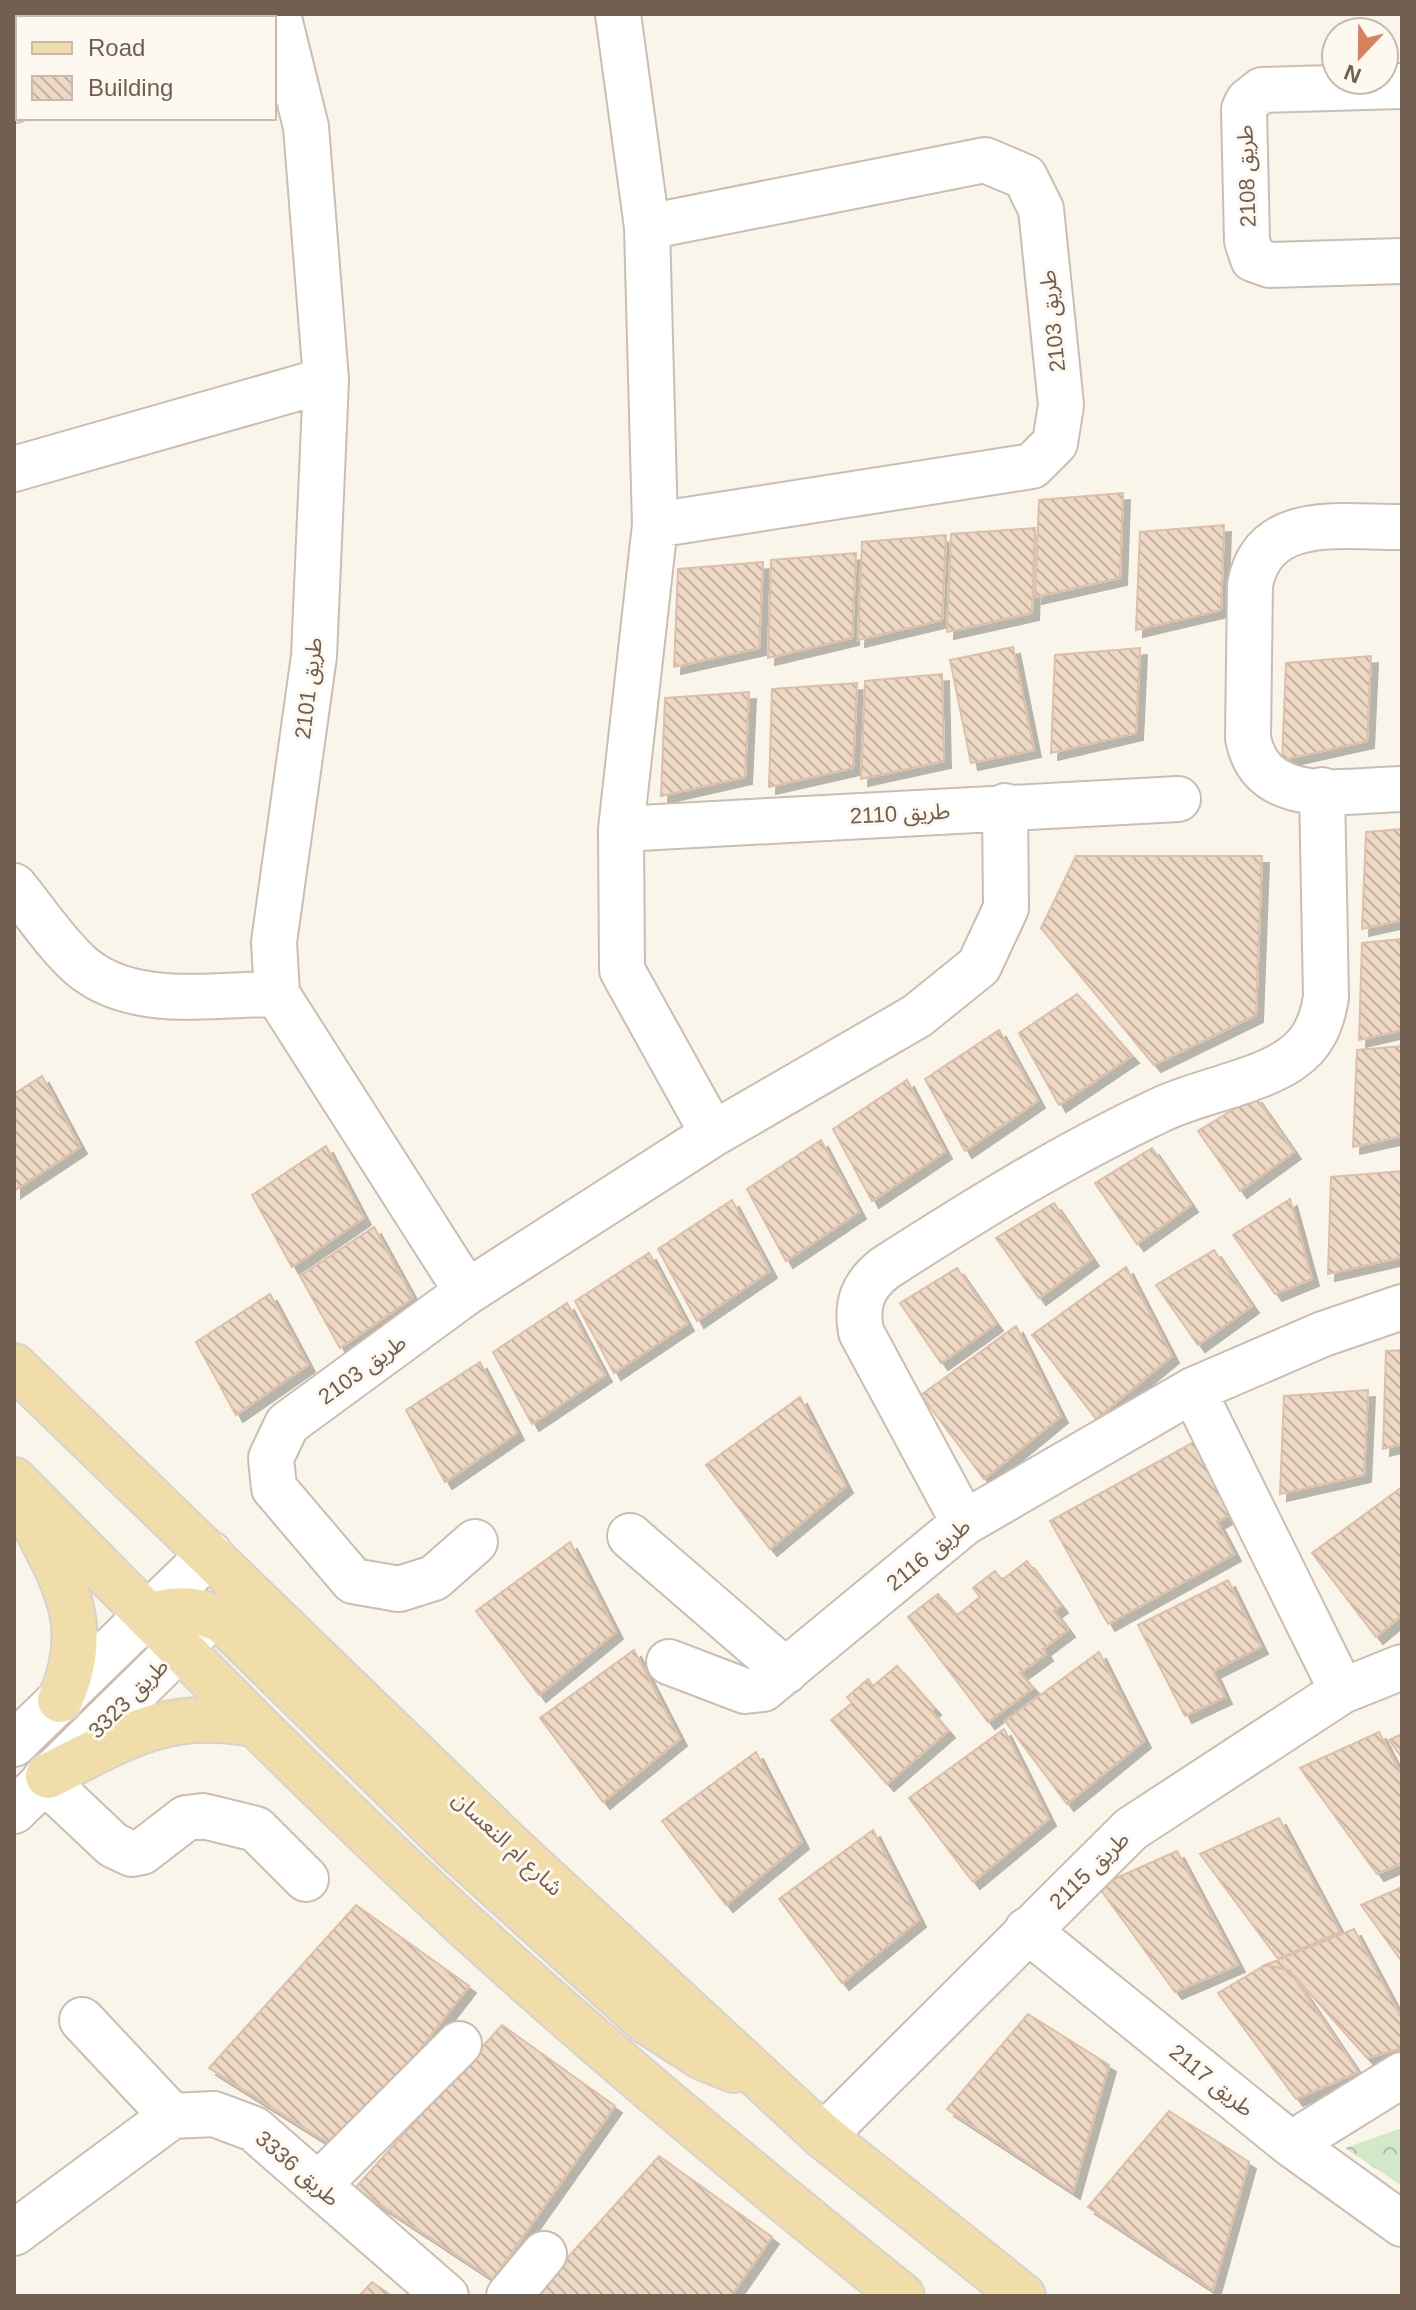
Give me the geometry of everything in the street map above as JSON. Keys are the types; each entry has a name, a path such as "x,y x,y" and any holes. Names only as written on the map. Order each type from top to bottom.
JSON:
{"main road":[{"name":"شارع ام النعسان","path":"14,1366 509,1845 823,2136 1023,2296"},
{"path":"14,1483 253,1724 459,1920 775,2194 902,2296"},
{"path":"14,1483 72,1605 76,1654 60,1700"},
{"path":"148,1616 181,1609 212,1616 245,1639 457,1850 646,2021 702,2057 764,2080"},
{"path":"46,1778 137,1731 166,1722 209,1718 253,1724"}],"street":[{"name":"طريق 2101","path":"278,14 306,127 326,380 314,656 274,942 277,994 467,1292"},
{"path":"618,14 647,227 655,525 621,829 622,970 713,1134"},
{"name":"طريق 2108","path":"1402,86 1262,90 1248,101 1244,109 1247,241 1253,259 1270,265 1402,261"},
{"name":"طريق 2103","path":"647,227 985,160 1025,177 1041,209 1061,405 1055,443 1032,466 655,525"},
{"path":"14,469 326,380"},
{"path":"1402,527 1298,529 1272,542 1253,566 1248,723 1252,758 1263,775 1280,786 1322,790 1402,789"},
{"path":"964,1523 861,1332 858,1314 861,1296 871,1279 885,1268 1033,1175 1165,1107 1271,1069 1304,1049 1323,1016 1326,997 1322,790"},
{"name":"طريق 2110","path":"621,829 1178,799"},
{"name":"طريق 2103","path":"475,1542 434,1578 399,1589 353,1581 274,1488 271,1458 287,1424 467,1292 713,1134 917,1016 979,966 1006,908 1005,806"},
{"path":"14,886 80,965 111,986 146,994 277,994"},
{"name":"طريق 2116","path":"669,1662 745,1691 763,1689 964,1523 1193,1390 1323,1334 1402,1307"},
{"path":"1193,1390 1342,1691"},
{"path":"630,1536 786,1671"},
{"name":"طريق 3323","path":"14,1744 210,1554"},
{"name":"طريق 3323","path":"14,1811 244,1586"},
{"name":"طريق 2115","path":"823,2136 1131,1829 1342,1691 1402,1667"},
{"path":"46,1778 122,1851 142,1852 186,1818 203,1816 256,1829 306,1879"},
{"name":"طريق 2117","path":"1027,1930 1291,2144 1402,2224"},
{"path":"14,2233 172,2116 82,2020"},
{"path":"318,2185 459,2044"},
{"path":"1291,2144 1402,2075"},
{"name":"طريق 3336","path":"172,2116 214,2114 254,2129 446,2296"},
{"path":"509,2296 544,2254"}],"green space":[{"path":"1402,2128 1402,2186 1345,2148"}],"building":[{"path":"1123,493 1120,578 1035,597 1039,500"},
{"path":"1224,525 1221,610 1136,630 1140,532"},
{"path":"1035,528 1032,613 947,632 951,534"},
{"path":"946,535 942,620 858,640 862,542"},
{"path":"856,553 852,638 768,658 771,560"},
{"path":"763,562 759,648 674,667 678,569"},
{"path":"1013,647 1034,750 971,763 950,660"},
{"path":"1140,648 1136,733 1051,753 1055,655"},
{"path":"1371,656 1367,741 1282,760 1286,663"},
{"path":"942,674 944,761 861,779 865,681"},
{"path":"857,683 853,768 769,787 772,689"},
{"path":"749,692 745,777 661,796 665,698"},
{"path":"1402,829 1402,920 1362,929 1366,832"},
{"path":"1076,856 1262,856 1256,1015 1154,1065 1041,928"},
{"path":"1402,939 1402,1030 1359,1040 1362,943"},
{"path":"1077,994 1132,1056 1059,1105 1019,1033"},
{"path":"999,1030 1038,1101 965,1151 925,1079"},
{"path":"1402,1046 1402,1136 1353,1147 1357,1050"},
{"path":"42,1076 80,1147 14,1191 14,1094"},
{"path":"907,1080 945,1152 872,1201 833,1129"},
{"path":"1255,1096 1294,1152 1240,1191 1198,1131"},
{"path":"821,1140 859,1212 786,1261 747,1189"},
{"path":"326,1146 364,1218 292,1267 252,1195"},
{"path":"1152,1148 1191,1205 1137,1244 1095,1183"},
{"path":"1402,1171 1402,1257 1328,1274 1331,1177"},
{"path":"1290,1199 1312,1279 1275,1294 1233,1235"},
{"path":"732,1200 770,1271 697,1321 658,1249"},
{"path":"1054,1203 1092,1259 1039,1298 996,1238"},
{"path":"374,1227 413,1298 340,1348 300,1276"},
{"path":"1214,1250 1252,1306 1198,1345 1156,1285"},
{"path":"649,1253 687,1324 614,1373 575,1301"},
{"path":"1126,1267 1172,1356 1096,1419 1032,1335"},
{"path":"957,1268 996,1324 941,1363 900,1303"},
{"path":"270,1294 308,1365 236,1415 196,1342"},
{"path":"567,1303 605,1375 532,1424 493,1352"},
{"path":"1016,1326 1061,1416 984,1479 921,1395"},
{"path":"1402,1350 1402,1444 1383,1449 1386,1351"},
{"path":"480,1362 517,1433 445,1482 406,1410"},
{"path":"1368,1390 1364,1475 1280,1494 1284,1396"},
{"path":"800,1397 846,1486 770,1549 706,1465"},
{"path":"1201,1438 1240,1509 1217,1522 1234,1554 1108,1624 1050,1521"},
{"path":"1402,1487 1402,1615 1376,1637 1312,1553"},
{"path":"570,1542 616,1632 539,1695 476,1611"},
{"path":"1027,1561 1061,1606 1054,1611 1068,1630 1043,1649 1046,1654 1020,1673 1033,1688 988,1722 908,1617 938,1594 956,1616 980,1597 973,1588 995,1571 1002,1580"},
{"path":"1228,1580 1261,1647 1213,1671 1225,1697 1185,1716 1138,1625"},
{"path":"634,1650 680,1739 603,1802 540,1718"},
{"path":"1099,1652 1144,1741 1067,1804 1005,1721"},
{"path":"897,1666 934,1708 931,1711 948,1731 887,1784 831,1720 852,1703 847,1697 868,1679 873,1686"},
{"path":"1004,1729 1049,1819 973,1882 909,1798"},
{"path":"1379,1732 1402,1776 1402,1863 1377,1874 1300,1768"},
{"path":"1402,1734 1402,1758 1389,1740"},
{"path":"756,1752 802,1842 726,1905 662,1821"},
{"path":"1279,1818 1340,1932 1278,1959 1200,1854"},
{"path":"873,1830 919,1920 842,1983 779,1899"},
{"path":"1177,1851 1238,1965 1175,1992 1098,1886"},
{"path":"1402,1887 1402,1962 1361,1905"},
{"path":"356,1905 469,1986 341,2151 209,2068"},
{"path":"1354,1929 1402,2019 1402,2048 1367,2058 1289,1970 1265,1965"},
{"path":"1265,1965 1289,1970 1358,2072 1296,2099 1218,1993"},
{"path":"1028,2014 1109,2065 1073,2192 947,2109"},
{"path":"502,2025 615,2106 493,2279 355,2188"},
{"path":"1169,2111 1249,2162 1213,2290 1088,2207"},
{"path":"659,2156 772,2237 731,2296 533,2296"},
{"path":"372,2282 392,2296 359,2296"}]}
